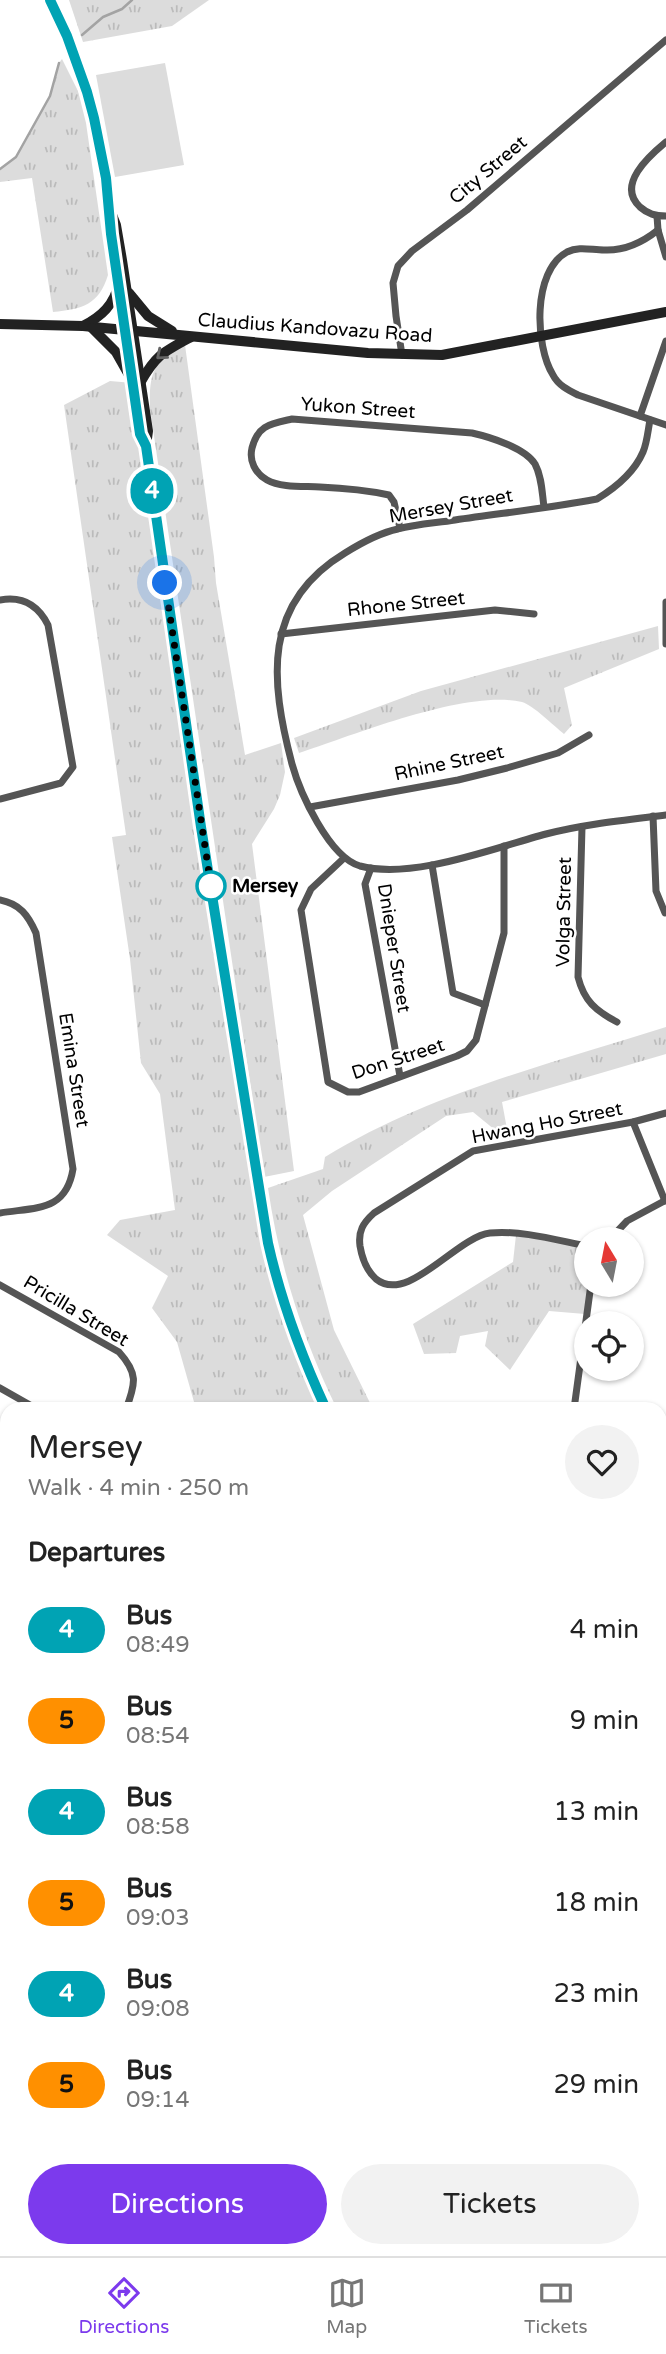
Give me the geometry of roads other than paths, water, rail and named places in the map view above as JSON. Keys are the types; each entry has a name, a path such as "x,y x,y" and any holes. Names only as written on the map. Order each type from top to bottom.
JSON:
{"main road":[{"path":"52,0 87,92 106,178 129,330 140,434 146,446 195,786 263,1219 293,1334 323,1402"},
{"path":"123,287 108,309 87,327 117,352 136,383"},
{"path":"123,287 148,316 179,335"},
{"name":"Claudius Kandovazu Road","path":"0,324 87,327 402,355 442,355 666,312"},
{"path":"136,383 160,355 191,337"}],"street":[{"name":"City Street","path":"402,355 393,283 398,266 412,251 467,210 666,40"},
{"path":"666,142 648,157 634,178 631,190 634,201 646,213 666,216"},
{"path":"657,216 666,257"},
{"path":"658,230 642,242 607,251 576,248 565,253 552,265 541,293 540,338 546,359 558,382 578,395 666,425"},
{"path":"640,416 666,341"},
{"name":"Yukon Street","path":"400,528 394,502 389,495 370,491 285,485 268,480 255,471 251,455 256,435 270,424 292,419 485,435 530,458 540,479 544,507"},
{"name":"Mersey Street","path":"344,859 310,807 295,776 283,724 278,655 287,612 302,589 315,574 351,549 400,528 597,499 615,488 628,475 643,452 650,420"},
{"path":"0,600 26,600 44,616 48,625 73,767 61,783 0,799"},
{"path":"666,602 666,645"},
{"name":"Rhone Street","path":"281,634 495,610 534,614"},
{"name":"Rhine Street","path":"310,807 458,780 507,768 558,753 589,735"},
{"path":"344,859 371,868 432,865 548,834 666,815"},
{"path":"653,816 656,891 665,913"},
{"name":"Volga Street","path":"582,827 578,977 589,1004 617,1022"},
{"name":"Don Street","path":"344,859 312,889 301,910 328,1082 348,1092 359,1092 467,1051 475,1041 504,933 504,846"},
{"path":"432,865 453,993 485,1005"},
{"name":"Dnieper Street","path":"371,868 365,884 400,1076"},
{"name":"Emina Street","path":"0,900 14,903 25,913 36,933 74,1169 66,1193 55,1202 0,1213"},
{"name":"Hwang Ho Street","path":"574,1244 539,1237 485,1234 470,1240 417,1278 394,1285 379,1281 368,1270 361,1252 359,1232 374,1213 473,1151 633,1122 666,1113"},
{"path":"621,1227 627,1221 666,1200 633,1122"},
{"name":"Pricilla Street","path":"0,1285 119,1352 131,1365 134,1383 128,1402"},
{"path":"574,1402 589,1297"},
{"path":"0,1388 25,1402"}],"waterway":[{"path":"82,35 103,17 122,9 132,0"},
{"path":"0,169 16,157 50,96 59,63"}],"place":[{"name":"Mersey","path":"211,886"}]}
